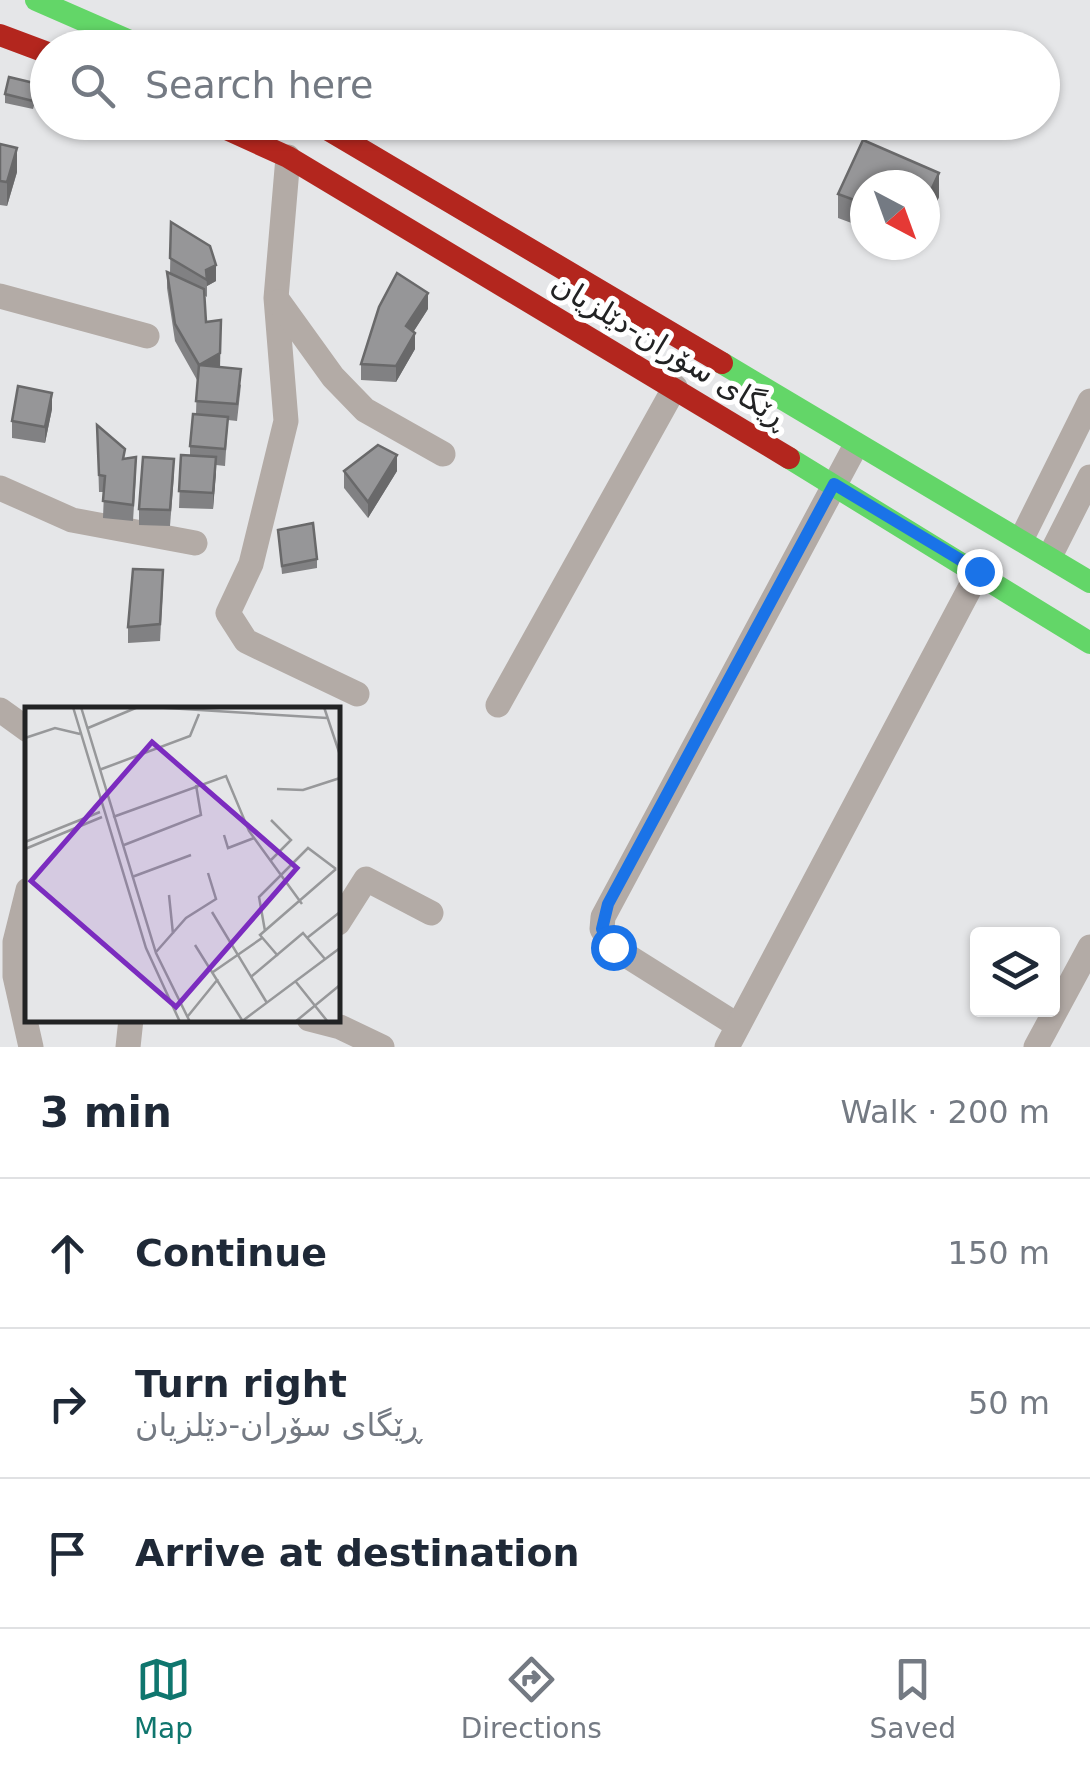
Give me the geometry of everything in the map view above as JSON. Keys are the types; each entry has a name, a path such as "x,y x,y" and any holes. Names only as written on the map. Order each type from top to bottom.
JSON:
{"main road":[{"path":"36,0 105,30"},
{"path":"0,35 30,47"},
{"name":"ڕێگای سۆران-دێلزیان","path":"251,140 288,157 675,388 979,571 1090,643"},
{"name":"ڕێگای سۆران-دێلزیان","path":"346,140 695,344 856,444 1022,538 1090,582"}],"street":[{"path":"288,157 276,298 286,421 252,564 228,614 234,630 246,641 358,694"},
{"path":"0,296 146,336"},
{"path":"276,298 333,377 365,410 443,454"},
{"path":"498,705 675,388"},
{"path":"1022,538 1090,401"},
{"path":"856,444 603,918 602,929 613,947 732,1036 979,571"},
{"path":"1050,556 1090,477"},
{"path":"0,488 72,520 196,543"},
{"path":"0,710 25,728"},
{"path":"340,920 366,878 432,913"},
{"path":"25,901 14,941 15,976 25,1020"},
{"path":"1036,1047 1090,947"},
{"path":"25,1022 31,1047"},
{"path":"128,1047 132,1022"},
{"path":"318,1022 340,1027 382,1047"}],"building":[{"path":"9,77 30,82 30,100 5,94"},
{"path":"863,140 932,170 850,170 850,198 838,194"},
{"path":"0,144 17,148 7,182 0,181"},
{"path":"171,222 210,246 216,265 206,270 207,280 170,258"},
{"path":"167,272 204,289 206,322 221,320 220,353 199,365 175,324"},
{"path":"397,273 428,293 406,326 415,333 396,366 361,364 379,307"},
{"path":"199,365 241,369 237,404 196,401"},
{"path":"18,386 52,393 45,427 12,421"},
{"path":"193,414 228,417 225,449 190,446"},
{"path":"97,425 125,449 123,459 136,457 133,505 103,501 105,476 99,475"},
{"path":"378,445 397,455 368,502 344,471"},
{"path":"181,455 216,457 213,493 179,491"},
{"path":"143,457 174,459 170,510 139,509"},
{"path":"313,523 317,559 282,566 278,530"},
{"path":"133,569 163,570 160,624 128,627"}],"traffic: fast":[{"path":"36,0 105,30"},
{"path":"722,363 1090,582"},
{"path":"789,458 1090,643"}],"traffic: jam":[{"path":"0,35 30,46"},
{"path":"251,140 288,157 789,458"},
{"path":"345,140 722,363"}],"route":[{"path":"613,947 602,929 608,904 834,484 979,571"}]}
